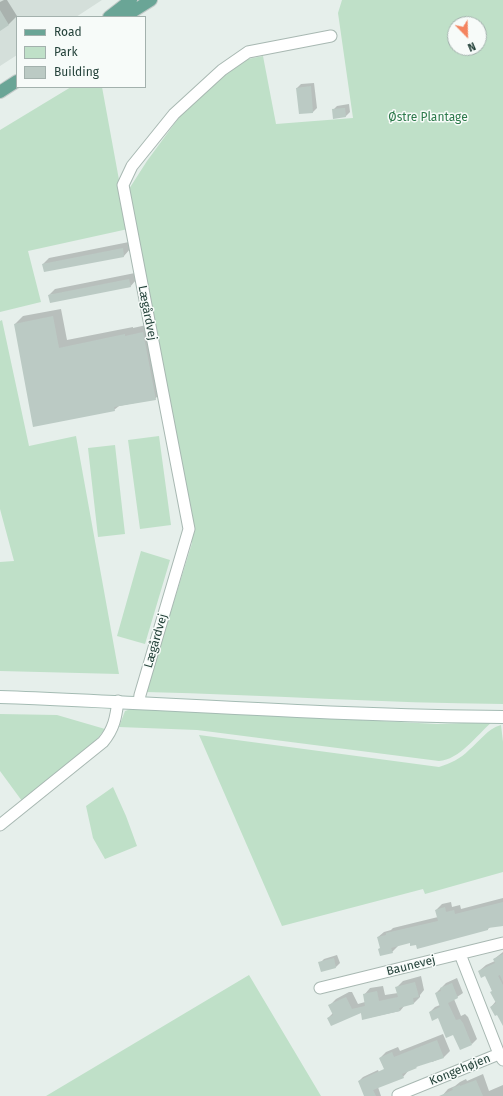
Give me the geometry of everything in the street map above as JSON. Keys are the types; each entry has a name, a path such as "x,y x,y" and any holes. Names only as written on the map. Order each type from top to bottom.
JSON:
{"main road":[{"path":"110,16 131,0"},
{"path":"126,16 151,0"},
{"path":"0,92 16,82"}],"street":[{"name":"Lægårdvej","path":"139,702 189,530 123,185 132,166 174,114 222,70 248,52 331,36"},
{"path":"0,697 118,701 422,717 503,717"},
{"path":"0,825 103,742 116,720 118,701"},
{"name":"Baunevej","path":"320,988 503,943"},
{"name":"Kongehøjen","path":"398,1095 501,1057 460,954"}],"shaded area":[{"path":"0,0 102,0 78,16 16,16 16,56 0,66"}],"green space":[{"name":"Østre Plantage","path":"342,0 503,0 503,704 146,692 192,543 129,189 147,161 180,116 225,75 248,59 263,56 276,124 353,118 338,13"},
{"path":"69,88 102,88 128,229 28,251 41,302 0,312 0,130"},
{"path":"2,320 29,446 76,436 119,674 0,671 0,562 14,561 0,509 0,321"},
{"path":"159,436 171,525 140,529 128,440"},
{"path":"115,445 125,534 98,537 88,448"},
{"path":"141,551 170,560 145,644 117,636"},
{"path":"134,708 437,724 492,722 461,752 446,760 439,761 197,730 119,727 125,711"},
{"path":"0,714 57,715 105,729 94,743 22,801 0,771"},
{"path":"501,725 503,742 503,872 425,894 423,889 282,926 199,735 439,767 459,758 488,732"},
{"path":"113,787 137,846 105,859 93,838 86,806"},
{"path":"249,975 321,1096 46,1096"}],"building":[{"path":"0,10 9,25 0,31"},
{"path":"311,86 313,113 299,114 296,88"},
{"path":"345,108 346,117 333,119 332,109"},
{"path":"123,248 124,257 44,272 42,264"},
{"path":"129,279 131,287 50,303 48,295"},
{"path":"53,316 59,348 125,334 125,336 143,332 156,400 114,407 115,411 33,427 14,324"},
{"path":"503,902 503,926 488,928 488,930 417,949 416,945 410,946 410,943 391,948 393,953 380,956 378,949 380,948 377,937 386,935 386,933 438,921 435,910 445,907 446,912 454,910 455,914"},
{"path":"503,954 503,982 500,975 498,976 503,985 503,1026 497,1015 495,1016 490,1007 496,1003 490,992 492,991 485,976 481,978 478,971 495,963 493,959"},
{"path":"334,958 336,968 321,972 318,962"},
{"path":"415,982 419,997 413,998 414,1004 399,1008 400,1011 362,1020 361,1013 331,1026 327,1018 333,1015 328,1005 346,997 352,1009 365,1006 363,994 377,991 379,1001 398,997 395,987"},
{"path":"452,983 458,998 448,1003 456,1020 460,1019 463,1023 472,1045 460,1050 453,1035 446,1038 438,1018 432,1021 429,1012 440,1007 435,993 441,991 440,988"},
{"path":"437,1040 444,1058 416,1067 417,1068 402,1074 404,1078 373,1090 376,1096 364,1096 358,1081 384,1069 379,1058 392,1052 394,1057"},
{"path":"476,1080 483,1096 439,1096 453,1090 452,1088"}]}
